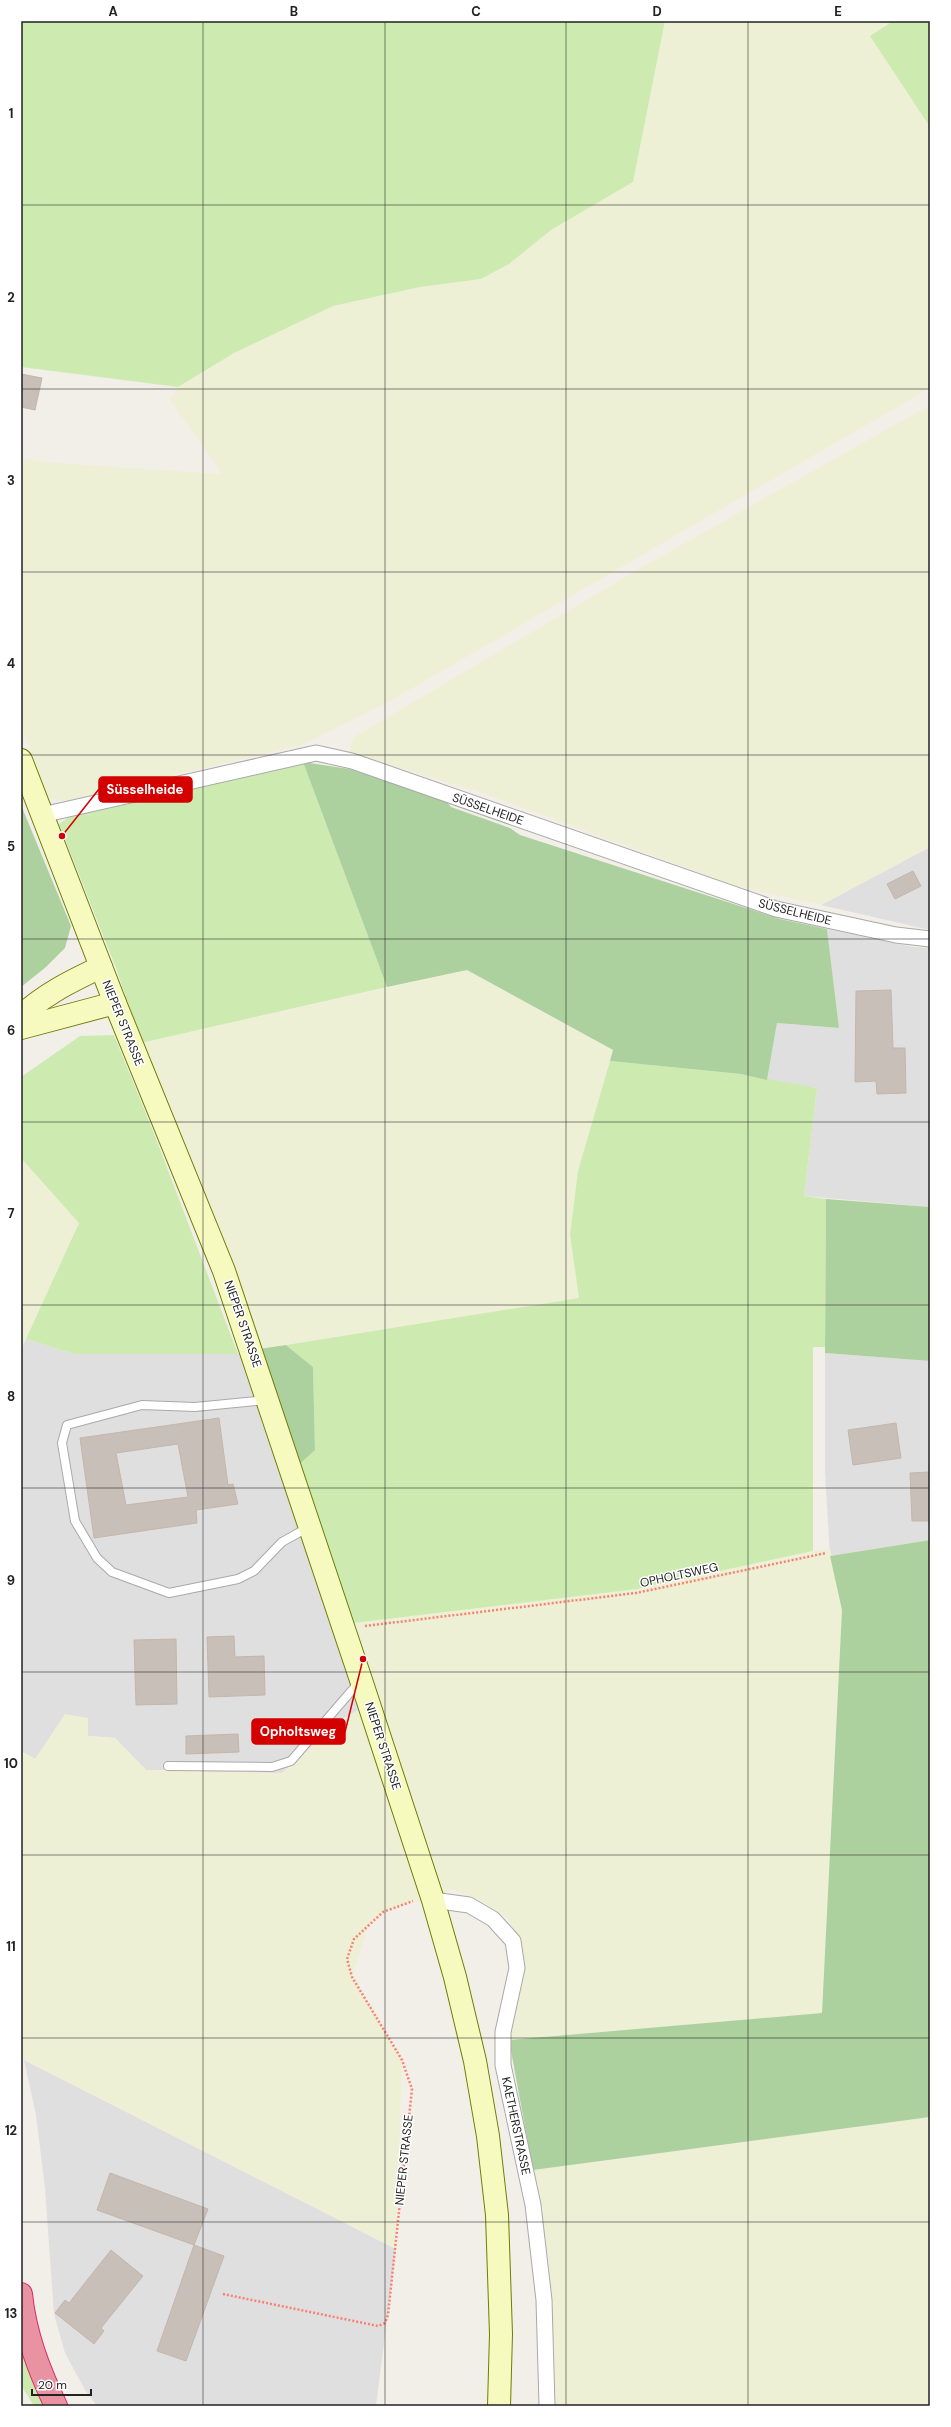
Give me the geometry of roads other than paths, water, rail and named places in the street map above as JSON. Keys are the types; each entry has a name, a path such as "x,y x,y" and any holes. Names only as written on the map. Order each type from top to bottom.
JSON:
{"highway":[{"path":"21,2294 23,2316 39,2369 56,2406"}],"street":[{"name":"SÜSSELHEIDE","path":"42,815 316,753 352,761 776,909 896,935 930,939"},
{"name":"NIEPER STRASSE","path":"21,760 27,788 42,815 115,1003 224,1270 269,1400 433,1900 455,1977 473,2053 488,2136 497,2215 501,2334 499,2406"},
{"path":"21,1016 39,999 67,983 101,967"},
{"path":"21,1028 115,1003"},
{"name":"KAETHERSTRASSE","path":"433,1900 469,1904 493,1919 512,1941 517,1968 503,2032 503,2065 533,2205 544,2300 547,2406"}],"lane":[{"path":"269,1400 195,1407 142,1405 67,1425 62,1443 74,1521 96,1558 112,1572 169,1593 238,1579 254,1571 282,1542 311,1527"},
{"path":"168,1766 272,1767 291,1761 361,1680"}],"place":[{"name":"Süsselheide","path":"62,836"},
{"name":"Opholtsweg","path":"363,1659"}]}
